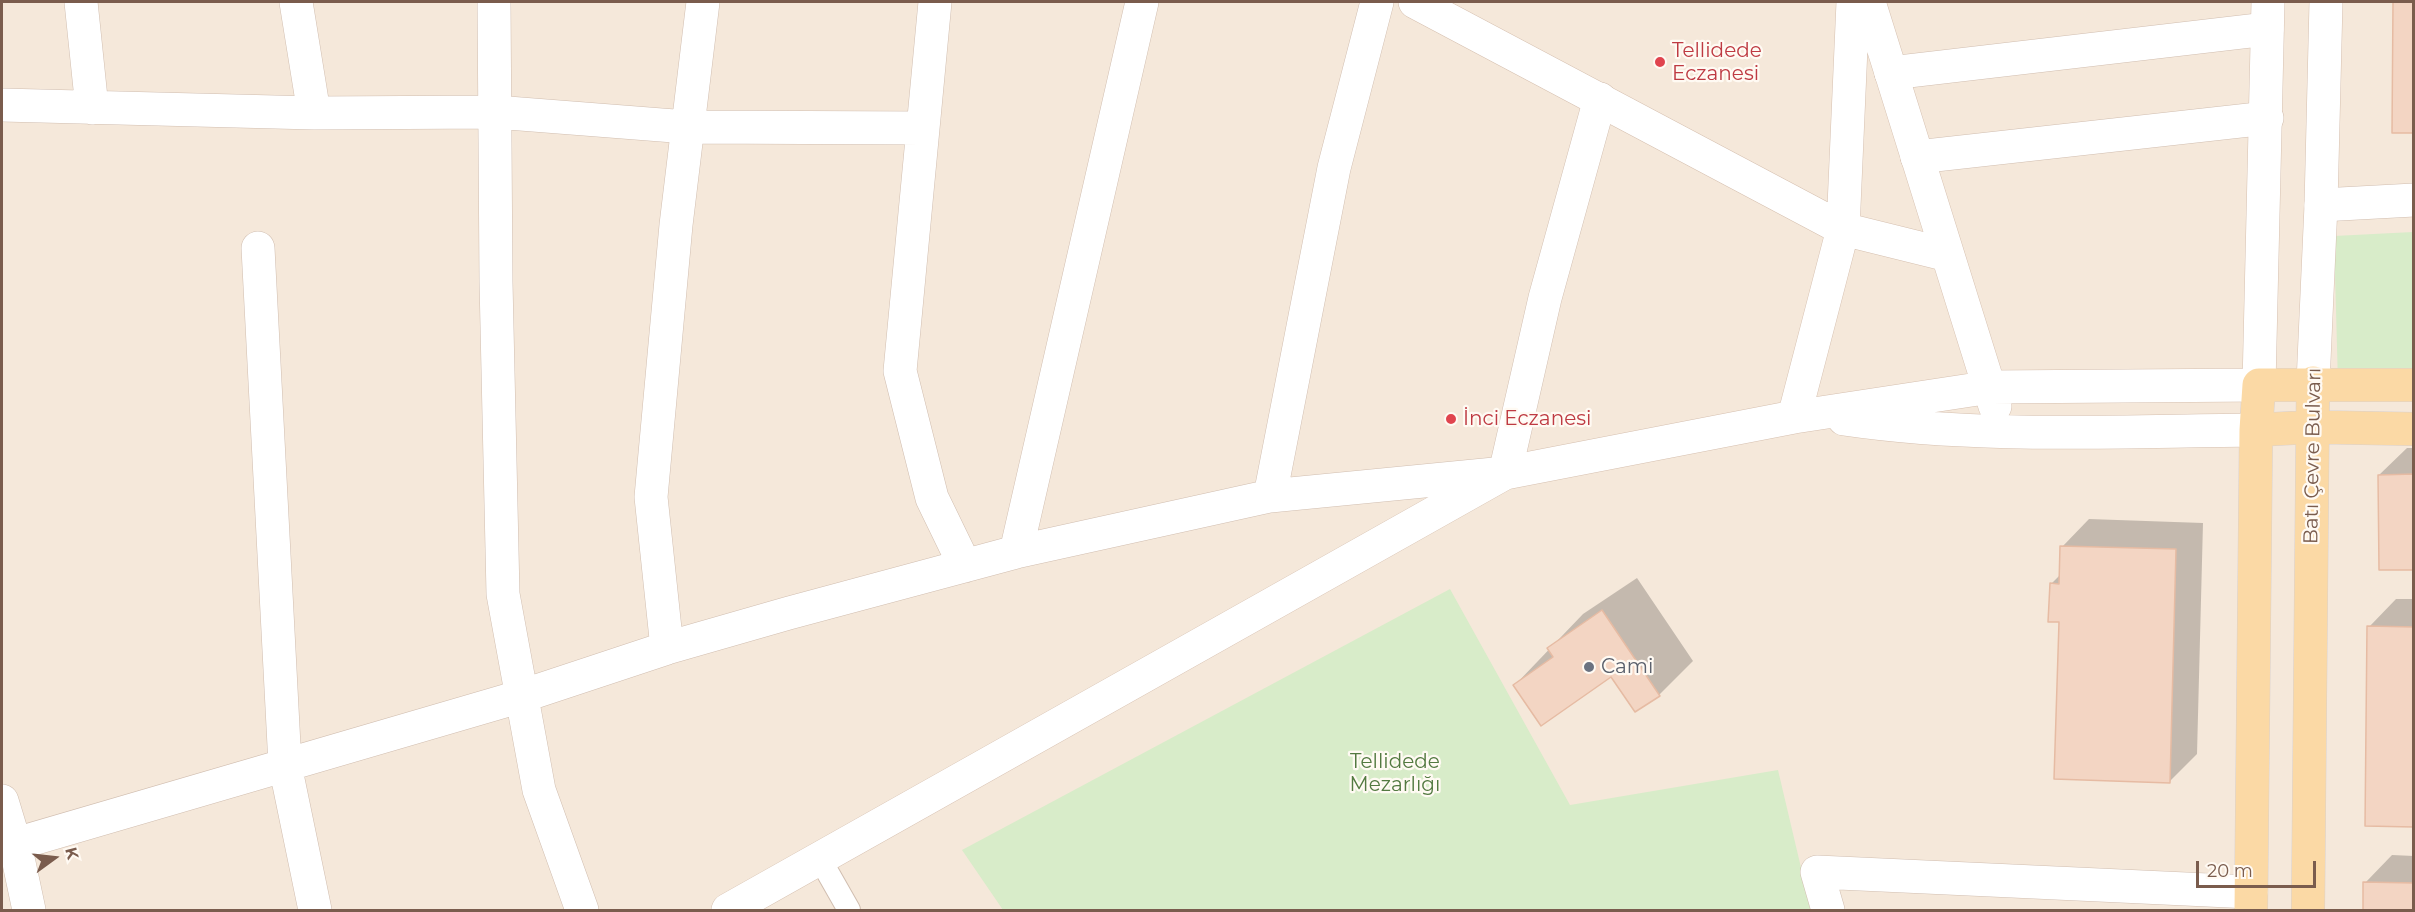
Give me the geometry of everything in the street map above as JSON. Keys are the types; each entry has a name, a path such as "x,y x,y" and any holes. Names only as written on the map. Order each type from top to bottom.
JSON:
{"main road":[{"path":"2251,901 2256,430 2259,385 2313,383 2414,385"},
{"name":"Batı Çevre Bulvarı","path":"2308,910 2313,383"},
{"path":"2256,430 2312,427 2414,429"}],"street":[{"path":"81,2 92,108"},
{"path":"296,2 314,113"},
{"path":"494,2 496,282 503,594 539,790 582,910"},
{"path":"667,648 651,497 676,225 703,2"},
{"path":"935,2 900,371 932,498 965,566"},
{"path":"1016,552 1142,2"},
{"path":"1270,496 1334,168 1377,2"},
{"path":"1415,2 1843,230 1948,255"},
{"path":"1794,417 1843,230 1853,2"},
{"path":"1869,2 1991,387 2001,432"},
{"name":"Batı Çevre Bulvarı","path":"2313,383 2322,205 2326,2"},
{"path":"8,846 522,696 667,648 1016,552 1270,496 1505,473 1794,417 1991,387 2259,385 2268,15 1891,73"},
{"path":"728,910 1505,473 1545,298 1600,99"},
{"path":"2,105 314,113 495,112 687,127 923,128"},
{"path":"1917,157 2266,118"},
{"path":"2322,205 2414,200"},
{"path":"258,248 285,765 315,910"},
{"path":"1794,417 1840,419 1905,428 2001,432 2256,430"},
{"path":"2,801 8,846 29,910"},
{"path":"1828,910 1817,872 2251,901"}],"lane":[{"path":"820,859 849,910"}],"shaded area":[{"path":"2,2 2413,2 2413,910 2,910"}],"green space":[{"path":"2413,232 2413,381 2338,384 2334,236"},
{"name":"Tellidede Mezarlığı","path":"1450,589 1570,805 1778,770 1811,910 1003,910 962,850"}],"building":[{"path":"2393,2 2414,2 2414,133 2392,133"},
{"path":"2414,474 2414,570 2379,570 2378,475"},
{"path":"2060,546 2176,549 2170,783 2054,779 2059,622 2048,622 2050,583 2059,584"},
{"name":"Cami","path":"1602,610 1660,696 1635,712 1611,677 1541,726 1513,685 1553,657 1547,648"},
{"path":"2367,626 2414,627 2414,827 2365,826"},
{"path":"2363,882 2414,883 2414,910 2363,910"}],"place":[{"name":"Tellidede Eczanesi","path":"1660,62"},
{"name":"İnci Eczanesi","path":"1451,419"},
{"name":"Cami","path":"1589,667"}]}
